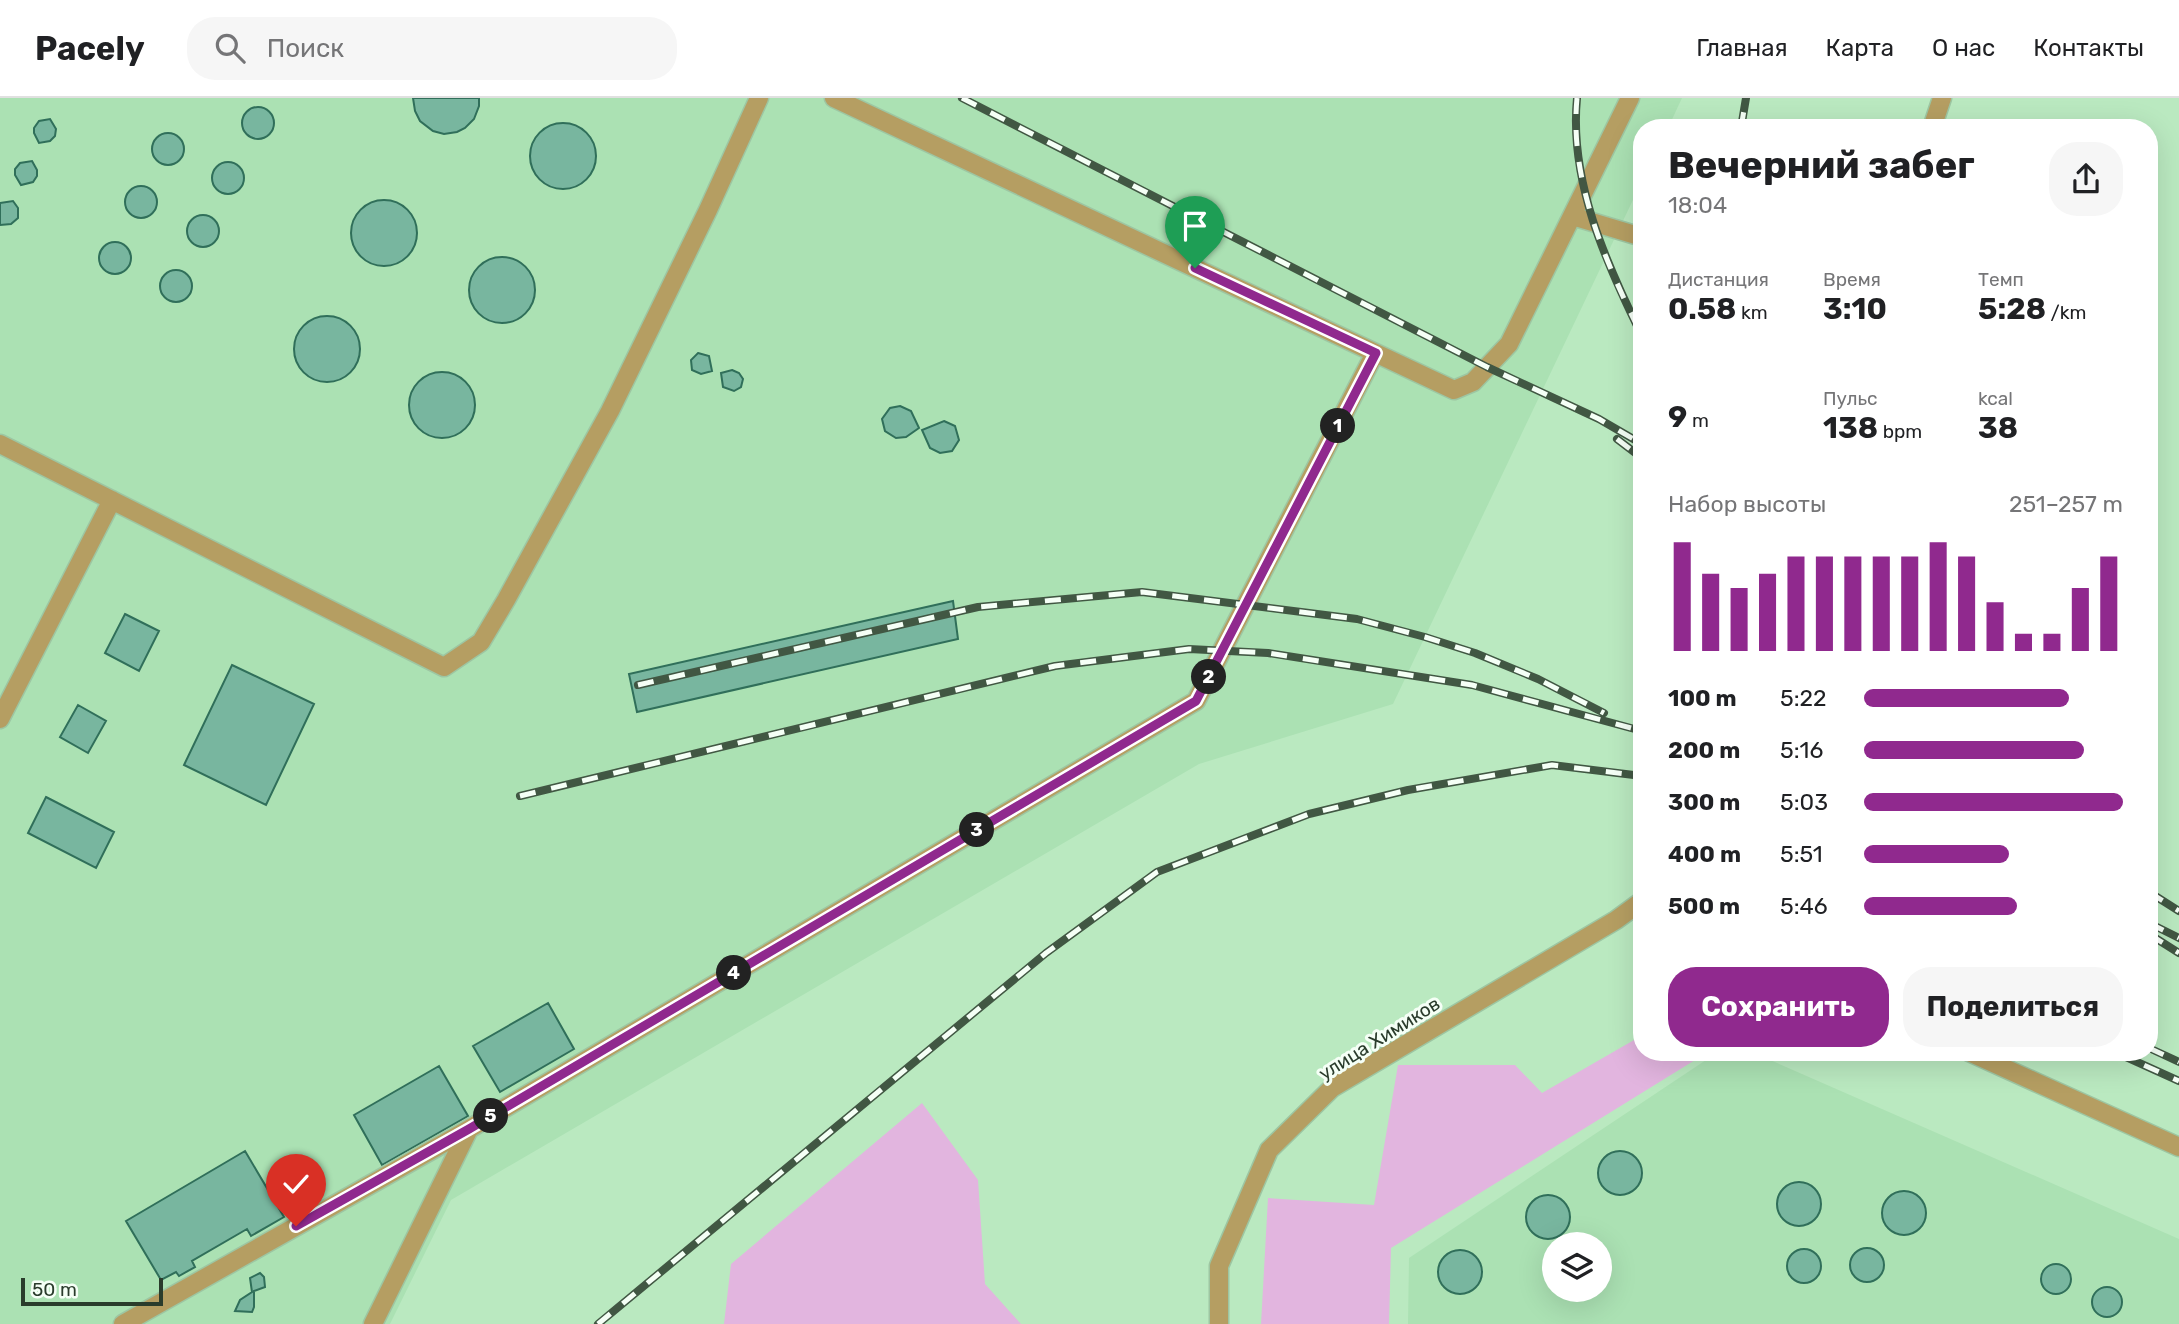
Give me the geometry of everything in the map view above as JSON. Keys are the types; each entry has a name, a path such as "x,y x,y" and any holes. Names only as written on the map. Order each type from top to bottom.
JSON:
{"street":[{"path":"0,444 444,667 481,642 506,600 610,411 759,98"},
{"path":"834,98 1454,390 1473,382 1509,344 1630,98"},
{"path":"1935,119 1942,98"},
{"path":"1572,216 1633,233"},
{"path":"122,1324 469,1129 1196,701 1376,353"},
{"path":"0,719 112,500"},
{"name":"улица Химиков","path":"1219,1324 1219,1266 1269,1150 1332,1088 1633,908"},
{"path":"1616,920 1633,916"},
{"path":"1989,1061 2179,1147"},
{"path":"373,1324 469,1129"}],"shaded area":[{"path":"0,98 1682,98 1672,119 1633,119 1633,200 1393,704 1199,764 451,1200 390,1324 0,1324"},
{"path":"1633,1041 1633,1061 1693,1061 1391,1248 1389,1324 1261,1324 1268,1198 1374,1205 1398,1065 1515,1065 1542,1093"},
{"path":"1704,1061 1773,1061 2179,1239 2179,1324 1408,1324 1409,1258"},
{"path":"922,1103 978,1180 985,1284 1021,1324 724,1324 731,1264"}],"building":[{"path":"413,98 479,98 479,106 474,119 465,128 444,134 433,131 420,121"},
{"path":"258,107 269,112 274,123 269,134 258,139 247,134 242,123 247,112"},
{"path":"50,119 56,129 55,136 50,141 39,143 34,128 39,121"},
{"path":"563,123 576,126 586,133 593,143 596,156 593,169 586,179 576,186 563,189 550,186 540,179 533,169 530,156 533,143 540,133 550,126"},
{"path":"168,133 179,138 184,149 179,160 168,165 157,160 152,149 157,138"},
{"path":"32,161 37,176 33,182 21,185 15,175 15,169 20,163"},
{"path":"228,162 239,167 244,178 239,189 228,194 217,189 212,178 217,167"},
{"path":"141,186 152,191 157,202 152,213 141,218 130,213 125,202 130,191"},
{"path":"384,200 397,203 407,210 414,220 417,233 414,246 407,256 397,263 384,266 371,263 361,256 354,246 351,233 354,220 361,210 371,203"},
{"path":"13,201 18,208 18,218 11,224 0,225 0,203"},
{"path":"203,215 214,220 219,231 214,242 203,247 192,242 187,231 192,220"},
{"path":"115,242 126,247 131,258 126,269 115,274 104,269 99,258 104,247"},
{"path":"502,257 515,260 525,267 532,277 535,290 532,303 525,313 515,320 502,323 489,320 479,313 472,303 469,290 472,277 479,267 489,260"},
{"path":"176,270 187,275 192,286 187,297 176,302 165,297 160,286 165,275"},
{"path":"327,316 340,319 350,326 357,336 360,349 357,362 350,372 340,379 327,382 314,379 304,372 297,362 294,349 297,336 304,326 314,319"},
{"path":"698,353 709,356 712,371 701,374 692,370 691,360"},
{"path":"732,370 739,373 743,379 741,387 734,391 723,387 721,373"},
{"path":"442,372 455,375 465,382 472,392 475,405 472,418 465,428 455,435 442,438 429,435 419,428 412,418 409,405 412,392 419,382 429,375"},
{"path":"900,406 911,411 919,428 906,437 896,438 885,431 882,419 890,408"},
{"path":"944,421 955,426 959,440 952,451 940,453 930,448 922,430"},
{"path":"953,601 958,639 637,712 629,674"},
{"path":"125,614 159,631 139,671 105,653"},
{"path":"232,665 314,704 266,805 184,765"},
{"path":"78,705 106,721 88,753 60,737"},
{"path":"46,797 114,832 96,868 28,833"},
{"path":"548,1003 574,1049 500,1092 473,1046"},
{"path":"439,1066 468,1116 382,1165 354,1115"},
{"path":"245,1151 284,1217 251,1236 247,1229 192,1261 195,1267 179,1276 176,1272 161,1280 126,1221"},
{"path":"1620,1151 1629,1152 1636,1157 1641,1164 1641,1182 1636,1189 1629,1194 1620,1195 1611,1194 1604,1189 1599,1182 1598,1173 1599,1164 1604,1157 1611,1152"},
{"path":"1799,1182 1808,1183 1815,1188 1820,1195 1820,1213 1815,1220 1808,1225 1799,1226 1790,1225 1783,1220 1778,1213 1777,1204 1778,1195 1783,1188 1790,1183"},
{"path":"1904,1191 1913,1192 1920,1197 1925,1204 1925,1222 1920,1229 1913,1234 1904,1235 1895,1234 1888,1229 1883,1222 1882,1213 1883,1204 1888,1197 1895,1192"},
{"path":"1539,1196 1557,1196 1569,1208 1569,1226 1565,1232 1542,1232 1542,1238 1539,1238 1527,1226 1527,1208"},
{"path":"1867,1248 1879,1253 1884,1265 1879,1277 1867,1282 1855,1277 1850,1265 1855,1253"},
{"path":"1804,1249 1816,1254 1821,1266 1816,1278 1804,1283 1792,1278 1787,1266 1792,1254"},
{"path":"1460,1250 1469,1251 1476,1256 1481,1263 1481,1281 1476,1288 1469,1293 1460,1294 1451,1293 1444,1288 1439,1281 1438,1272 1439,1263 1444,1256 1451,1251"},
{"path":"2056,1264 2062,1265 2070,1273 2070,1285 2062,1293 2056,1294 2050,1293 2042,1285 2041,1279 2042,1273 2050,1265"},
{"path":"260,1273 264,1277 265,1287 254,1291 252,1312 235,1311 240,1300 252,1292 250,1278"},
{"path":"2107,1287 2113,1288 2121,1296 2121,1308 2113,1316 2107,1317 2101,1316 2093,1308 2092,1302 2093,1296 2101,1288"}],"railway":[{"path":"962,98 1487,367 1599,419 1633,439"},
{"path":"1577,98 1576,129 1585,191 1604,251 1633,317"},
{"path":"1742,119 1746,98"},
{"path":"1617,439 1633,451"},
{"path":"638,685 978,607 1142,592 1357,619 1475,653 1538,679 1604,713"},
{"path":"520,796 1055,666 1189,649 1268,653 1472,685 1633,729"},
{"path":"598,1324 1046,953 1157,872 1309,814 1408,790 1552,765 1633,775"},
{"path":"2158,898 2179,911"},
{"path":"2158,928 2179,938"},
{"path":"2158,940 2179,953"},
{"path":"2158,1052 2179,1062"},
{"path":"2135,1061 2179,1081"}],"route":[{"path":"296,1226 469,1129 1196,701 1376,353 1195,268"}]}
